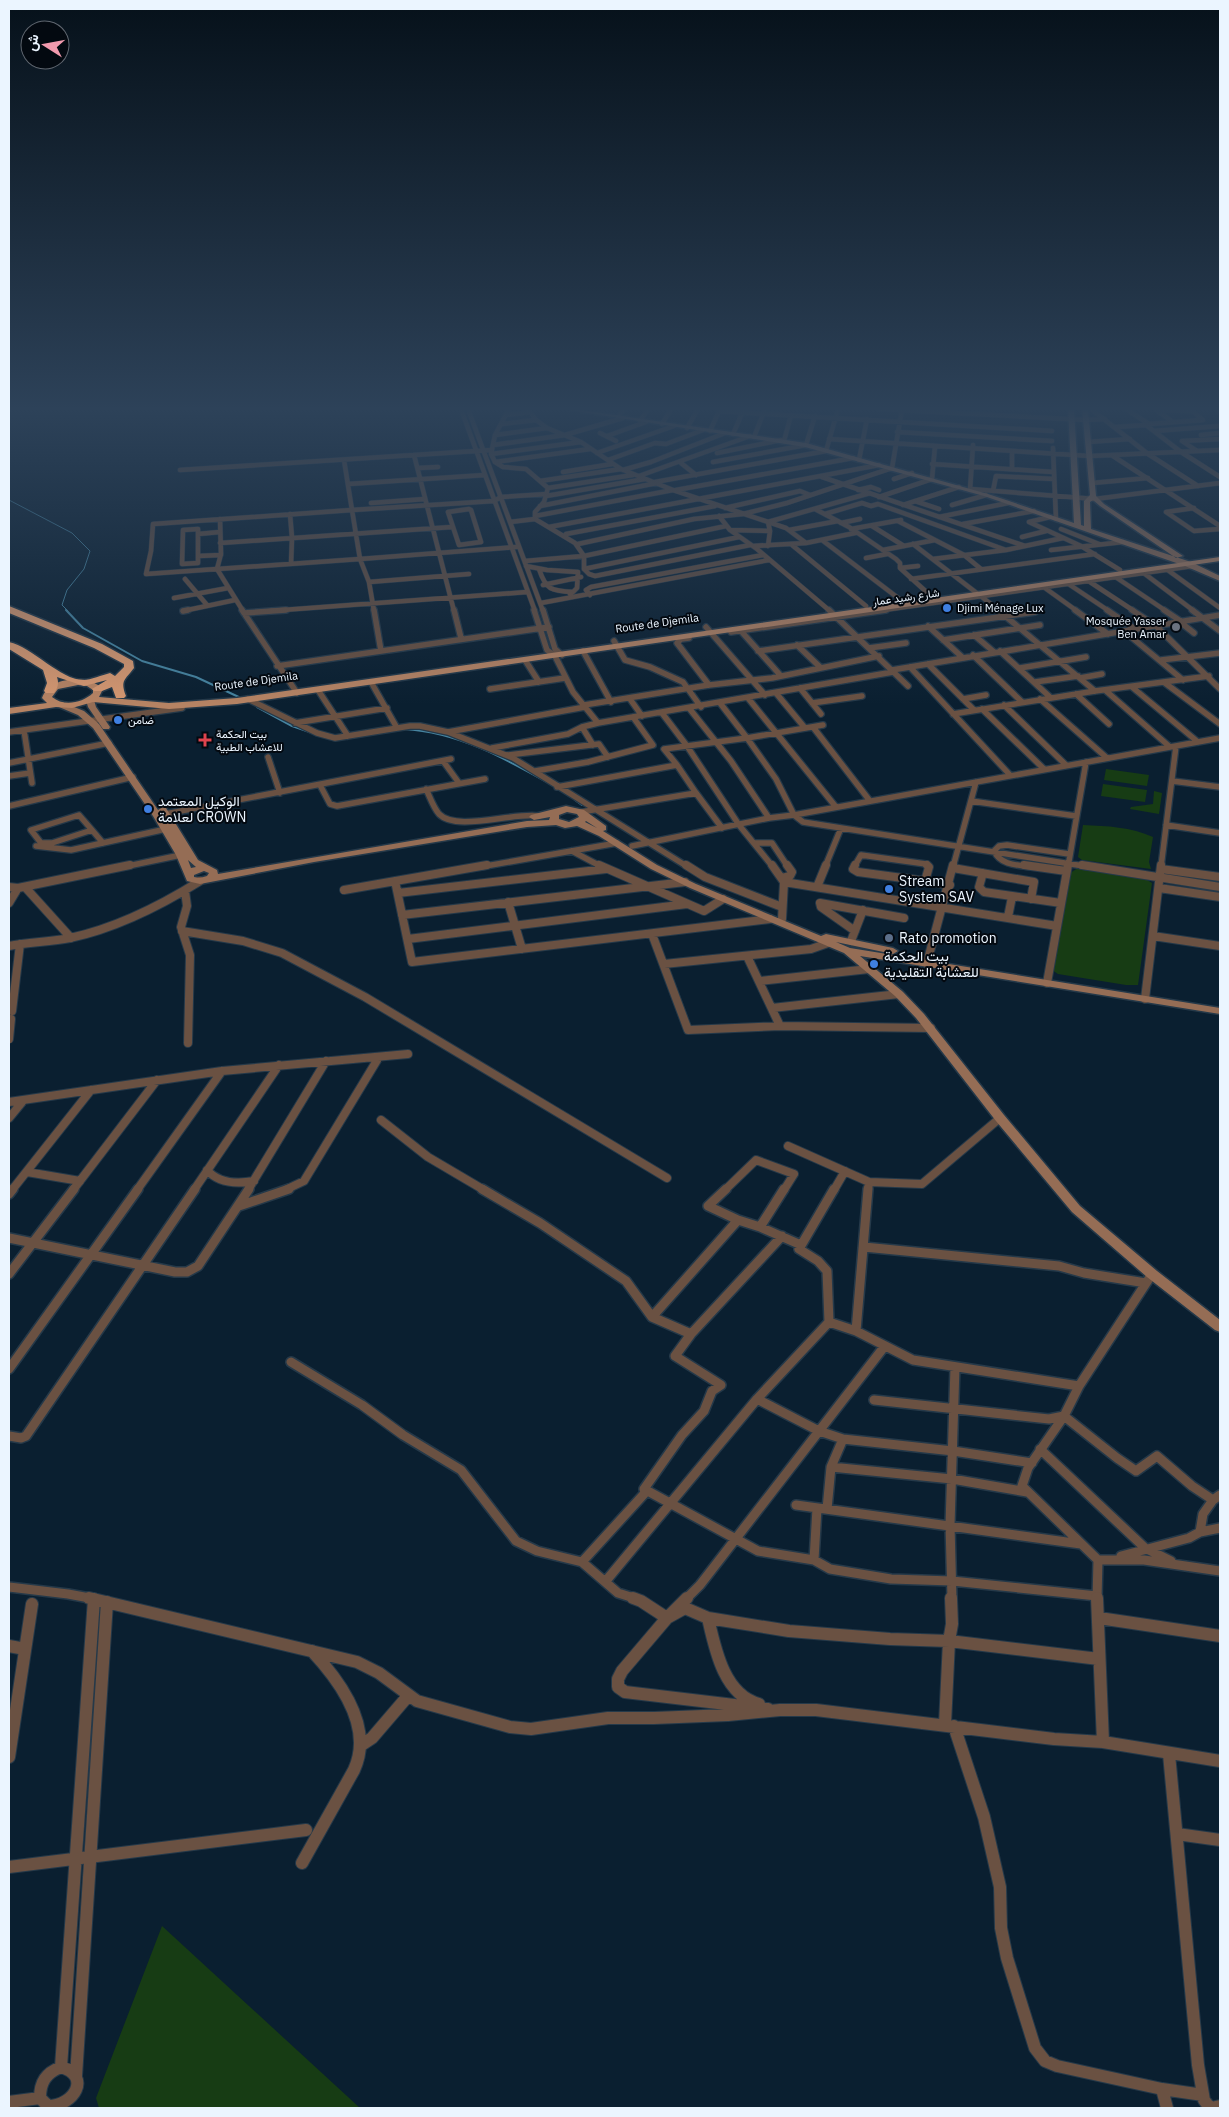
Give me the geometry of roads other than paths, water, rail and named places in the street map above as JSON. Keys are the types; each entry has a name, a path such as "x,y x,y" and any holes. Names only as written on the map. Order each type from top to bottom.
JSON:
{"highway":[{"path":"9,609 73,635 128,663 129,668 118,679 94,695"},
{"path":"9,616 90,649 120,665 121,668 114,675 81,682 67,680 26,653 9,645"},
{"path":"48,668 53,683 48,693"},
{"path":"118,679 117,687 120,696"}],"main road":[{"name":"Route de Djemila","path":"94,695 150,700 192,700 295,690 833,614 866,606 932,597 977,594 1220,558"},
{"path":"833,614 904,602 977,594 1189,563"},
{"path":"9,711 77,704 94,695 156,705 203,704 248,699 295,690 318,690 525,660 554,652 583,652 615,644"},
{"path":"9,707 48,693 62,685 81,682 93,685 94,695"},
{"path":"48,693 48,700 59,705"}],"street":[{"path":"383,508 153,524 151,551 146,574 520,547"},
{"path":"394,508 396,516"},
{"path":"428,508 461,638"},
{"path":"496,508 540,628 554,652 565,678 598,723"},
{"path":"505,508 541,603 549,627 554,652"},
{"path":"535,517 535,512 539,508"},
{"path":"510,522 582,508"},
{"path":"549,527 653,508"},
{"path":"566,534 707,508"},
{"path":"724,508 789,530 806,543"},
{"path":"578,544 676,523 743,514 765,508"},
{"path":"768,522 820,508"},
{"path":"825,514 847,508"},
{"path":"889,508 1006,550"},
{"path":"911,508 1024,546"},
{"path":"938,517 984,508"},
{"path":"1024,508 1156,554 1189,563"},
{"path":"1053,508 1053,518"},
{"path":"1077,508 1078,527"},
{"path":"1088,530 1091,508"},
{"path":"1107,508 1151,536 1169,551 1189,563 1220,577"},
{"path":"1194,508 1220,527 1194,531 1166,512 1194,508"},
{"path":"647,509 668,525"},
{"path":"816,509 840,522 900,563 900,568 911,580 932,597"},
{"path":"352,510 360,559 369,582 381,650"},
{"path":"471,510 481,542 459,544 452,527 448,512 471,510"},
{"path":"960,525 1034,511"},
{"path":"290,514 292,538 291,564"},
{"path":"719,516 728,528 833,614 908,686"},
{"path":"535,517 549,527 566,534 578,544 584,556 584,569 591,576"},
{"path":"534,586 752,546 806,543 915,517"},
{"path":"1053,518 1029,522 1095,554 1194,633"},
{"path":"220,519 221,555 217,569 235,600 295,690"},
{"path":"789,530 860,519"},
{"path":"898,521 964,555 982,569"},
{"path":"768,522 770,531 768,546"},
{"path":"676,523 694,534"},
{"path":"872,526 904,546"},
{"path":"220,543 452,527"},
{"path":"526,564 584,556 728,528 770,531"},
{"path":"198,529 198,534 198,563 182,564 183,530 198,529"},
{"path":"324,529 324,536"},
{"path":"1061,529 1101,544"},
{"path":"1022,537 1046,530"},
{"path":"198,534 220,532"},
{"path":"584,569 739,537"},
{"path":"933,559 1006,550 1063,538"},
{"path":"822,540 904,602"},
{"path":"866,558 904,546 934,540"},
{"path":"1051,550 1122,542"},
{"path":"913,544 1041,644 1095,691"},
{"path":"792,545 866,606"},
{"path":"1156,554 1169,551"},
{"path":"911,580 1095,554"},
{"path":"198,556 221,555"},
{"path":"590,595 586,590 591,588 763,555"},
{"path":"541,603 769,560"},
{"name":"شارع رشيد عمار","path":"709,685 677,643 680,639 710,632 741,631 833,614 977,594 1070,585 1090,582 1118,574 1145,574 1168,571 1189,563"},
{"path":"526,564 556,572 578,572 577,588 564,599"},
{"path":"900,568 918,566"},
{"path":"539,568 544,584 555,590 573,592"},
{"path":"1168,571 1220,608"},
{"path":"369,582 469,574"},
{"path":"1145,574 1220,631"},
{"path":"185,579 207,606"},
{"path":"1090,582 1156,626 1209,676 1220,689"},
{"path":"1070,585 1135,629"},
{"path":"174,598 228,588"},
{"path":"1044,588 1108,634"},
{"path":"244,613 528,592"},
{"path":"183,611 235,600"},
{"path":"758,651 1035,612"},
{"path":"492,748 568,734 582,727 598,723 765,696 973,655 1220,615"},
{"path":"928,626 962,657"},
{"path":"943,640 1040,626"},
{"path":"278,666 461,638 549,627"},
{"path":"741,631 781,676"},
{"path":"1124,631 1183,680"},
{"path":"710,632 765,696"},
{"path":"974,635 1020,668 1052,698"},
{"path":"869,648 906,643"},
{"path":"615,644 625,660 650,667 683,682 701,707"},
{"path":"797,645 820,668"},
{"path":"583,652 612,702"},
{"path":"1161,660 1219,654"},
{"path":"973,655 1022,702"},
{"path":"448,732 688,688 781,676 878,656"},
{"path":"1020,668 1086,657"},
{"path":"525,660 539,682"},
{"path":"928,664 974,710"},
{"path":"910,667 1010,775"},
{"path":"1035,682 1102,674"},
{"path":"953,714 1095,691 1209,676"},
{"path":"490,689 565,678"},
{"path":"371,682 397,728"},
{"path":"1165,683 1220,724"},
{"path":"1132,687 1198,742"},
{"path":"800,688 821,714"},
{"path":"318,690 348,736"},
{"path":"1105,690 1173,746"},
{"path":"776,694 805,728"},
{"path":"1076,694 1109,724"},
{"path":"94,695 95,720 133,777 162,815 166,829 181,855 191,883"},
{"path":"812,703 862,696"},
{"path":"963,699 986,696"},
{"path":"748,698 836,807"},
{"path":"248,699 295,723 326,736 348,736 420,726 448,732 492,748 535,771 557,787 648,843 695,882"},
{"path":"630,699 642,716"},
{"path":"1040,700 1071,729 1086,739 1107,758"},
{"path":"720,703 776,779 794,815 803,822 1220,887"},
{"path":"9,732 203,704"},
{"path":"59,705 95,720 194,862 209,872 539,816"},
{"path":"1004,706 1066,766"},
{"path":"295,723 387,708"},
{"path":"690,708 718,742 769,818"},
{"path":"982,709 1044,769"},
{"path":"662,712 687,746 739,825 783,880 782,919"},
{"path":"632,717 658,750 823,725"},
{"path":"582,727 593,745"},
{"path":"813,727 870,801"},
{"path":"24,730 32,783"},
{"path":"632,846 769,818 1220,738"},
{"path":"9,763 109,742"},
{"path":"506,755 601,745 608,757"},
{"path":"535,771 608,757 653,745"},
{"path":"1145,996 1172,780 1173,746"},
{"path":"664,749 722,828"},
{"path":"268,756 280,793"},
{"path":"162,815 451,759"},
{"path":"443,761 459,783"},
{"path":"1048,980 1086,762"},
{"path":"557,787 677,765"},
{"path":"9,776 30,773"},
{"path":"9,806 133,777"},
{"path":"320,785 330,804 337,806 485,779"},
{"path":"1172,780 1220,787"},
{"path":"928,960 950,885 976,782"},
{"path":"426,789 440,814 452,820 469,822 522,814 556,818 567,825 595,810 696,792"},
{"path":"971,801 1076,816"},
{"path":"188,1043 190,955 182,934 182,919 187,906 194,870 209,872 314,859 527,824 556,818 566,809 723,899 822,939 852,941 865,949 1145,996 1220,1011"},
{"path":"92,830 52,844 41,843 31,830 80,815 103,843"},
{"path":"581,816 617,843 654,867 695,882 782,919 822,939"},
{"path":"1166,825 1220,833"},
{"path":"817,887 841,828"},
{"path":"36,846 71,850 166,829"},
{"path":"755,843 768,842 775,846 792,872 790,876 783,880"},
{"path":"344,890 617,843"},
{"path":"994,852 999,846 1008,845 1069,854"},
{"path":"572,851 606,869 704,911 723,899"},
{"path":"994,852 997,858 1006,863 1066,871"},
{"path":"14,886 181,855"},
{"path":"925,882 929,867 926,864 862,855 853,869 858,872 925,882 950,885"},
{"path":"954,868 1034,882 1031,899"},
{"path":"1161,868 1220,878"},
{"path":"398,893 606,869"},
{"path":"983,873 979,887 981,890 1012,897 1061,902"},
{"path":"783,880 1057,926"},
{"path":"395,882 412,962 770,919"},
{"path":"402,915 695,882 782,907"},
{"path":"9,946 71,938 120,923 191,883"},
{"path":"9,903 14,886"},
{"path":"14,886 71,938"},
{"path":"1159,888 1219,896"},
{"path":"1008,917 1012,897"},
{"path":"508,902 522,949"},
{"path":"904,918 823,903 819,904 852,941 869,969 899,994 931,1028 1000,1118 1076,1209 1149,1278 1220,1327"},
{"path":"408,939 687,904"},
{"path":"852,941 863,910"},
{"path":"182,931 242,941 282,953 365,997 667,1178"},
{"path":"652,934 688,1030 780,1026 931,1028"},
{"path":"1153,936 1220,946"},
{"path":"664,964 811,949 822,939"},
{"path":"9,1039 20,944"},
{"path":"747,956 780,1026"},
{"path":"759,981 869,969"},
{"path":"772,1008 899,994"},
{"path":"1145,996 1220,1005"},
{"path":"9,1102 222,1071 408,1054"},
{"path":"239,1206 291,1188 304,1180 342,1121 378,1057"},
{"path":"9,1238 183,1273 194,1270 239,1206 305,1099 326,1061"},
{"path":"9,1436 21,1438 26,1436 279,1065"},
{"path":"9,1370 222,1071"},
{"path":"9,1274 157,1080"},
{"path":"9,1194 91,1090"},
{"path":"9,1118 24,1101"},
{"path":"788,1146 869,1182 922,1184 1000,1118"},
{"path":"381,1120 428,1157 540,1223 626,1281 652,1317 691,1334"},
{"path":"760,1227 794,1174 756,1160 708,1206 801,1245"},
{"path":"207,1170 216,1179 228,1182 254,1181"},
{"path":"604,1582 757,1399 829,1322 827,1271 818,1261 798,1249 845,1171"},
{"path":"27,1172 80,1181"},
{"path":"856,1331 869,1182"},
{"path":"652,1317 738,1220"},
{"path":"582,1562 645,1493 644,1489 684,1432 704,1413 710,1404 712,1392 721,1385 675,1356 691,1334 782,1236"},
{"path":"864,1247 1059,1266 1084,1273 1149,1278"},
{"path":"1103,1742 1097,1596 1098,1560 1022,1486 1023,1478 1028,1468 1064,1416 1078,1386 1149,1278"},
{"path":"829,1322 856,1331 884,1347 913,1360 1078,1386"},
{"path":"780,1710 625,1692 618,1687 618,1679 622,1670 667,1618 700,1584 884,1347"},
{"path":"291,1362 362,1405 403,1435 461,1470 516,1541 537,1551 582,1562 618,1593 641,1601 667,1618"},
{"path":"955,1367 950,1525 952,1624 948,1641 950,1725 984,1817 1000,1887 1001,1928 1007,1958 1035,2048 1045,2060 1057,2066 1203,2095"},
{"path":"757,1399 819,1431 842,1439 953,1451 1032,1463"},
{"path":"874,1400 1049,1419 1064,1416 1086,1432 1117,1460 1136,1471 1157,1456 1192,1486 1216,1497 1203,1514 1200,1532"},
{"path":"814,1560 831,1467 842,1439"},
{"path":"1040,1449 1145,1548 1180,1565"},
{"path":"831,1467 952,1479 1028,1492"},
{"path":"644,1489 758,1551 814,1560 830,1569 891,1578 952,1581 1097,1596"},
{"path":"796,1506 950,1525 1081,1544"},
{"path":"1114,1558 1145,1548 1189,1538 1200,1532 1220,1528"},
{"path":"1098,1560 1114,1558 1144,1559 1220,1571"},
{"path":"9,1587 94,1599 357,1662 379,1673 417,1701 479,1720 510,1727 531,1729 608,1718 728,1715 780,1710 816,1710 1054,1739 1103,1742 1220,1761"},
{"path":"61,2068 94,1599"},
{"path":"40,2098 48,2106 57,2108 73,2104 78,2084 76,2076 107,1602"},
{"path":"9,1757 13,1702 32,1604"},
{"path":"667,1618 685,1608 708,1618 789,1631 890,1639 948,1641 1099,1659"},
{"path":"708,1618 730,1682 736,1692 754,1703 780,1710"},
{"path":"1099,1618 1220,1636"},
{"path":"9,1646 24,1648"},
{"path":"302,1863 341,1796 359,1757 360,1746 356,1720 338,1683 324,1663 311,1650"},
{"path":"360,1746 372,1738 408,1696"},
{"path":"1169,1754 1203,2095 1206,2106 1210,2108 1220,2106"},
{"path":"9,1867 306,1830"},
{"path":"1177,1834 1220,1840"},
{"path":"40,2098 42,2082 53,2070 61,2068 73,2071 76,2076"},
{"path":"1162,2088 1167,2108"},
{"path":"9,2102 40,2098"}],"waterway":[{"path":"24,508 72,533 90,551 84,569 67,590 62,605 68,611"},
{"path":"66,610 83,628 142,661 196,677 243,699"},
{"path":"257,707 292,726 327,738"},
{"path":"404,729 444,735 463,741 500,757 554,786"},
{"path":"575,800 582,805"}],"place":[{"name":"Djimi Ménage Lux","path":"947,608"},
{"name":"Mosquée Yasser Ben Amar","path":"1176,627"},
{"name":"ضامن","path":"118,720"},
{"name":"بيت الحكمة للاعشاب الطبية","path":"205,740"},
{"name":"الوكيل المعتمد لعلامة CROWN","path":"148,809"},
{"name":"Stream System SAV","path":"889,889"},
{"name":"Rato promotion","path":"889,938"},
{"name":"بيت الحكمة للعشابة التقليدية","path":"874,964"}]}
